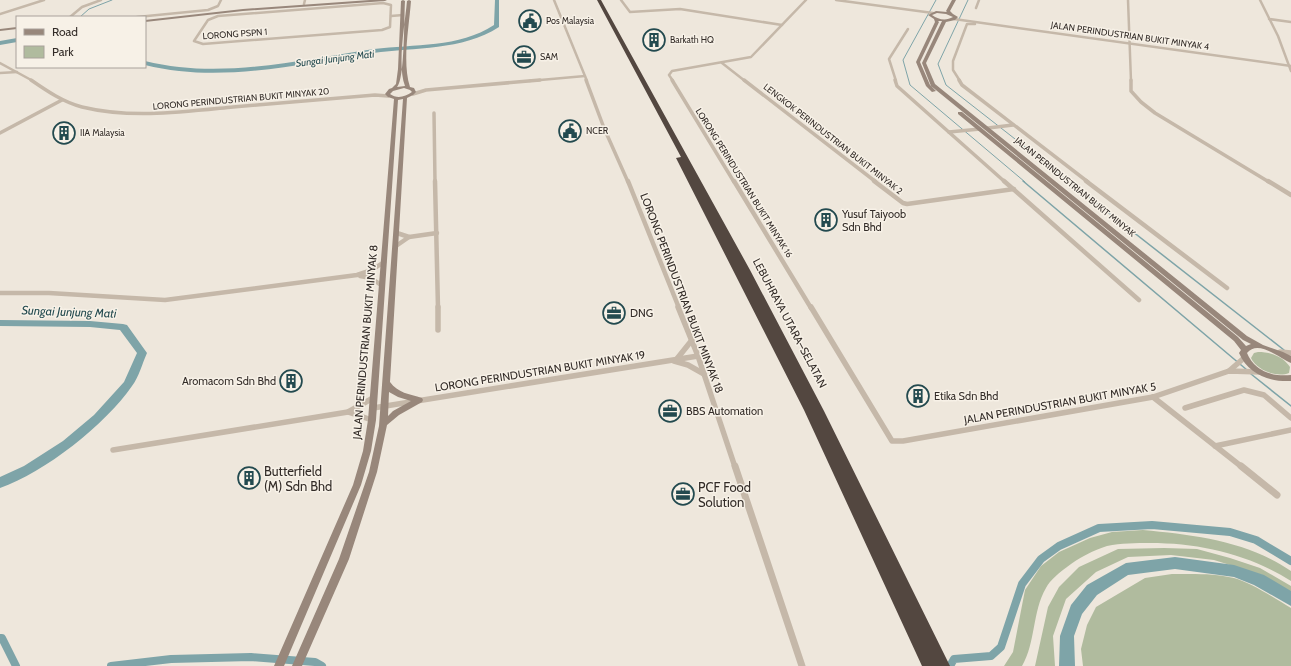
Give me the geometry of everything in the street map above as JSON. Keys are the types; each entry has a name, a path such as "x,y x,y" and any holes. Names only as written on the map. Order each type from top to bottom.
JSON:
{"highway":[{"name":"LEBUHRAYA UTARA–SELATAN","path":"595,0 759,311 916,622 943,666"},
{"name":"LEBUHRAYA UTARA–SELATAN","path":"599,0 754,284 819,411 916,622 929,666"}],"street":[{"path":"0,14 44,0"},
{"path":"71,16 82,7 101,0"},
{"path":"146,20 158,16 212,9 218,6 221,0"},
{"path":"146,20 364,0"},
{"path":"146,17 247,8 385,0"},
{"path":"398,1 411,0 404,68 405,84 411,90"},
{"name":"LORONG PERINDUSTRIAN BUKIT MINYAK 18","path":"554,0 585,76 604,128 624,172 698,356 802,666"},
{"path":"621,0 630,12 680,9 782,25"},
{"name":"LORONG PERINDUSTRIAN BUKIT MINYAK 16","path":"806,0 751,57 672,71 668,75 892,441"},
{"path":"836,0 929,14 943,11 949,0"},
{"path":"951,14 948,11 954,0"},
{"path":"976,8 979,0"},
{"path":"1128,0 1132,91 1141,102 1155,113 1291,195"},
{"path":"1260,0 1278,36 1291,71"},
{"path":"403,1 398,84 388,93 396,98 405,97 411,90"},
{"name":"LORONG PSPN 1","path":"383,3 391,5 391,16 390,26 380,30 203,44 194,41 208,20 218,16 302,5 383,3"},
{"path":"939,12 951,14 958,18"},
{"path":"929,14 936,19 945,20 958,18"},
{"path":"391,16 403,15"},
{"name":"JALAN PERINDUSTRIAN BUKIT MINYAK 4","path":"958,18 1290,66"},
{"name":"JALAN PERINDUSTRIAN BUKIT MINYAK","path":"936,19 937,22 918,62 928,86 978,129 1236,339 1244,349"},
{"path":"1269,19 1291,22"},
{"name":"JALAN PERINDUSTRIAN BUKIT MINYAK","path":"945,20 924,63 933,85 989,128 1245,338 1262,347"},
{"name":"JALAN PERINDUSTRIAN BUKIT MINYAK","path":"975,24 967,24 953,61 953,70 962,85 1011,126 1227,288"},
{"path":"908,28 889,59 897,86 951,132 1014,190 1139,300"},
{"path":"0,31 16,29"},
{"name":"LORONG PERINDUSTRIAN BUKIT MINYAK 20","path":"0,63 12,68 56,97 70,103 88,108 151,114 388,93"},
{"name":"LENGKOK PERINDUSTRIAN BUKIT MINYAK 2","path":"722,63 903,203 907,204 1014,190"},
{"path":"0,72 6,65"},
{"path":"0,72 12,68"},
{"path":"0,72 18,72"},
{"path":"394,88 426,90 585,76"},
{"path":"47,108 56,97"},
{"name":"JALAN PERINDUSTRIAN BUKIT MINYAK 8","path":"297,666 344,560 373,472 383,424 405,97"},
{"name":"JALAN PERINDUSTRIAN BUKIT MINYAK 8","path":"279,666 357,485 367,451 372,420 396,98"},
{"path":"0,133 62,100"},
{"path":"47,108 70,103"},
{"path":"434,112 438,330"},
{"path":"989,128 1011,126"},
{"path":"951,132 978,129"},
{"path":"397,233 409,237"},
{"path":"396,246 409,237 437,233"},
{"path":"0,293 49,293 155,301 357,275 372,270 384,262"},
{"path":"357,275 371,278 381,285"},
{"path":"692,340 673,360 688,365 704,374"},
{"path":"1229,371 1242,359 1244,349 1248,347 1262,347 1285,353 1291,360"},
{"name":"LORONG PERINDUSTRIAN BUKIT MINYAK 19","path":"372,408 698,356"},
{"path":"1242,359 1257,372"},
{"path":"1229,371 1257,372 1280,378 1291,378"},
{"name":"JALAN PERINDUSTRIAN BUKIT MINYAK 5","path":"892,441 903,441 1153,397 1229,371"},
{"path":"1280,378 1291,386"},
{"path":"386,383 397,395 419,400"},
{"path":"1185,408 1244,390 1264,394 1291,418"},
{"path":"1153,397 1277,495"},
{"path":"113,450 348,412 373,398"},
{"path":"383,424 396,413 419,400"},
{"path":"348,412 372,420"},
{"path":"1215,446 1291,430"}],"green space":[{"path":"1258,352 1280,357 1290,367 1289,373 1273,374 1262,369 1251,358 1254,353"},
{"path":"1143,530 1201,537 1239,546 1274,561 1291,571 1291,581 1241,557 1205,548 1187,545 1150,543 1107,546 1076,560 1050,582 1038,607 1030,647 1022,666 1004,666 1013,652 1025,590 1041,566 1059,552 1090,538 1112,532"},
{"path":"1118,549 1197,549 1260,568 1291,586 1291,592 1262,575 1214,560 1171,555 1128,557 1096,572 1066,599 1053,636 1055,666 1035,666 1048,607 1059,587 1079,567"},
{"path":"1172,574 1196,574 1234,578 1255,587 1291,608 1291,666 1083,666 1081,649 1087,625 1096,607 1145,578"}],"waterway":[{"path":"81,16 89,9 112,0"},
{"name":"Sungai Junjung Mati","path":"146,63 186,70 211,71 252,69 374,51 433,46 456,42 475,37 497,26 497,0"},
{"path":"936,0 903,60 910,85 1025,182"},
{"path":"968,0 938,64 946,85 1070,182"},
{"name":"Sungai Junjung Mati","path":"0,43 16,40"},
{"path":"1023,181 1247,370"},
{"path":"1068,181 1284,350"},
{"name":"Sungai Junjung Mati","path":"0,323 90,324 123,327 142,353 128,384 98,418 67,444 28,469 0,483"},
{"path":"1251,374 1291,406"},
{"path":"950,666 954,659 991,656 1001,647 1022,584 1041,559 1059,546 1099,528 1152,525 1230,532 1256,540 1291,561"},
{"path":"1067,666 1067,636 1076,610 1092,590 1126,569 1175,563 1234,571 1259,580 1291,599"},
{"path":"0,638 2,638 16,666"},
{"path":"111,666 171,659 251,657 315,662 322,666"}],"place":[{"name":"Pos Malaysia","path":"530,21"},
{"name":"Barkath HQ","path":"654,40"},
{"name":"SAM","path":"524,57"},
{"name":"NCER","path":"570,131"},
{"name":"IIA Malaysia","path":"64,133"},
{"name":"Yusuf Taiyoob Sdn Bhd","path":"826,220"},
{"name":"DNG","path":"614,313"},
{"name":"Aromacom Sdn Bhd","path":"291,381"},
{"name":"Etika Sdn Bhd","path":"918,396"},
{"name":"BBS Automation","path":"670,411"},
{"name":"Butterfield (M) Sdn Bhd","path":"249,478"},
{"name":"PCF Food Solution","path":"683,494"}]}
